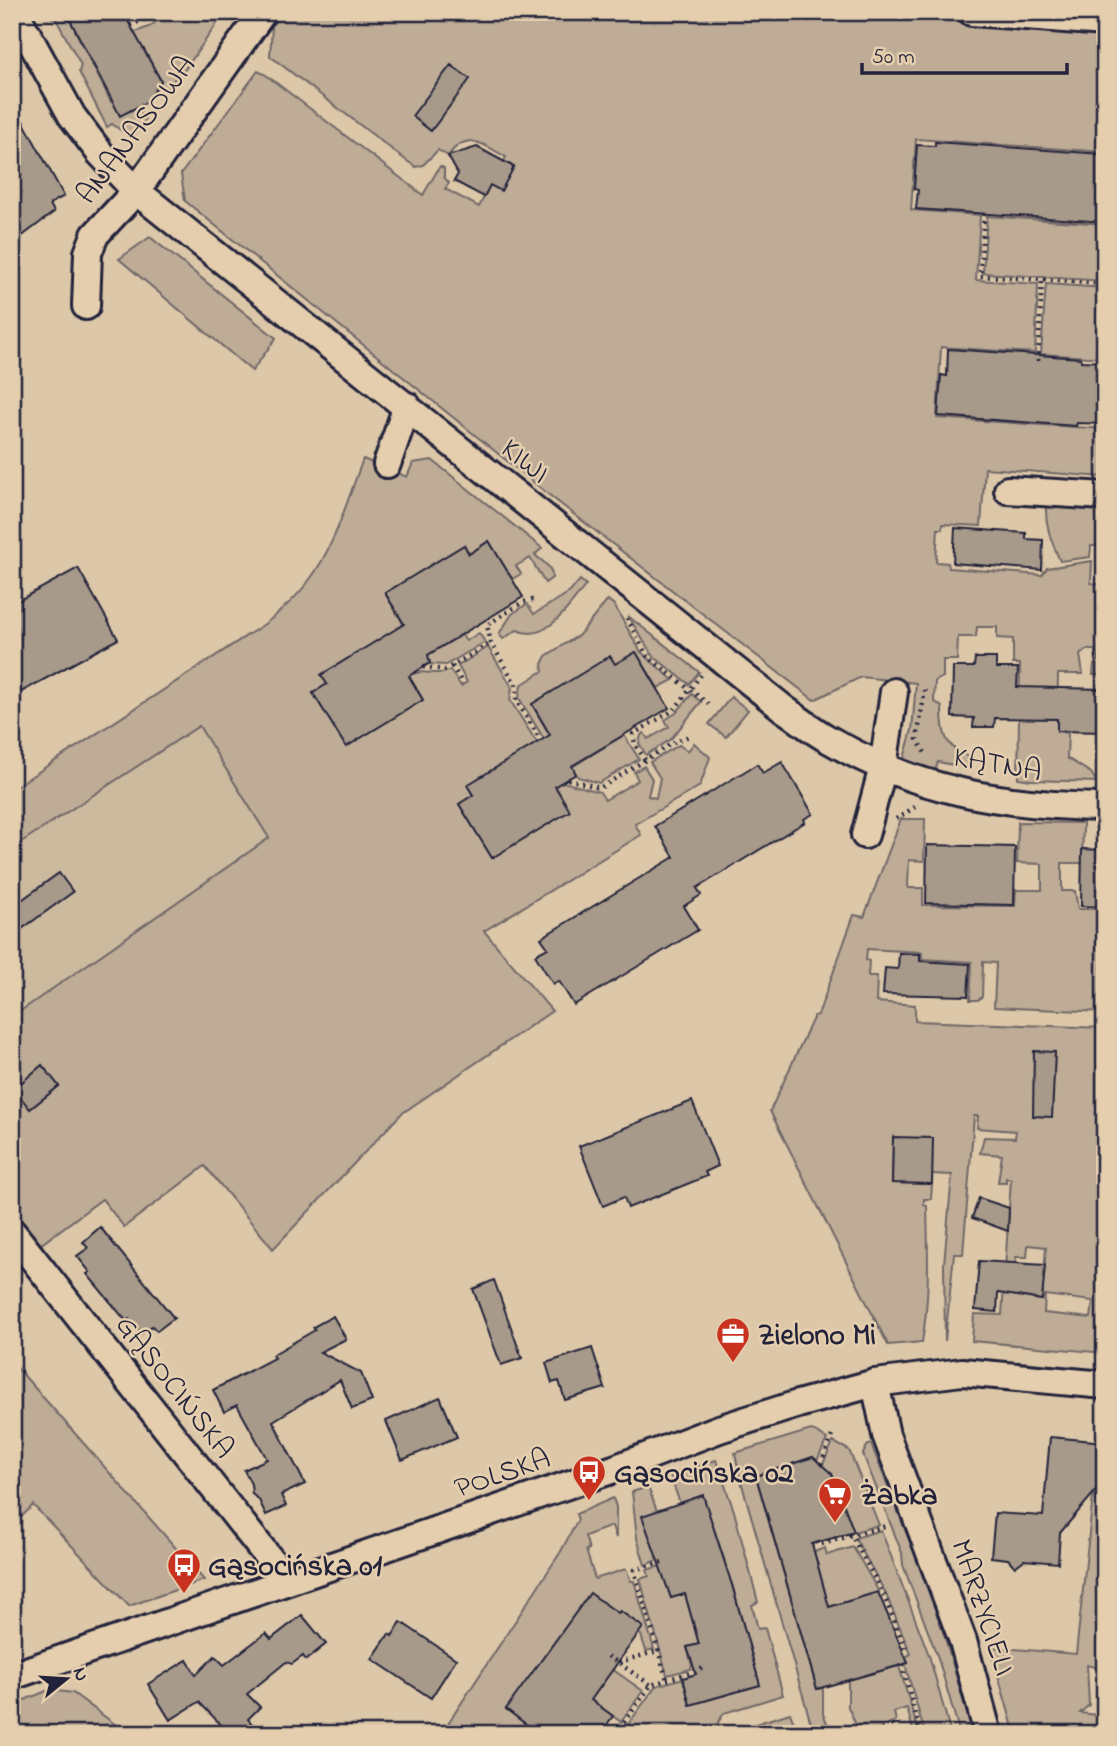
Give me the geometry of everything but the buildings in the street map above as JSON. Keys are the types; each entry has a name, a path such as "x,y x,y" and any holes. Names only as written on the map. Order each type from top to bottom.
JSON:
{"street":[{"name":"KIWI","path":"15,12 72,116 100,153 136,191 784,709 828,739 883,768"},
{"name":"ANANASOWA","path":"86,306 88,253 96,235 136,191 263,12"},
{"path":"972,12 1105,22"},
{"path":"387,464 407,406"},
{"path":"1008,490 1105,496"},
{"path":"865,835 883,768 894,692"},
{"name":"KĄTNA","path":"883,768 941,788 985,798 1059,806 1105,807"},
{"name":"GĄSOCIŃSKA","path":"12,1232 287,1581"},
{"name":"POLSKA","path":"12,1676 650,1457 719,1429 875,1383 962,1372 1105,1385"},
{"name":"MARZYCIELI","path":"875,1383 886,1435 963,1641 988,1734"}],"path":[{"path":"130,25 154,16 155,12"},
{"path":"984,214 980,276 1105,284"},
{"path":"1038,361 1042,280"},
{"path":"533,600 523,602 486,623 491,643 516,685 516,700 541,741"},
{"path":"625,614 647,656 712,707"},
{"path":"423,667 445,670 491,643"},
{"path":"452,666 463,684"},
{"path":"645,760 632,733 674,710 704,671"},
{"path":"925,690 917,739 927,757"},
{"path":"568,779 600,788 689,736"},
{"path":"821,1464 833,1433"},
{"path":"817,1542 818,1545 886,1525"},
{"path":"850,1535 883,1599 906,1650 903,1651"},
{"path":"662,1562 634,1570 667,1680"},
{"path":"618,1663 658,1651"},
{"path":"608,1656 650,1685"},
{"path":"902,1665 921,1734"},
{"path":"616,1734 650,1685 704,1668"},
{"path":"892,1726 895,1734"}],"shaded area":[{"path":"46,12 66,12 120,115 138,107 145,119 132,138 112,124 107,127 79,72 81,65 56,19 48,16"},
{"path":"162,12 176,15 181,12 225,12 179,78 176,77 161,97 154,92 161,81 144,49 141,50 132,29 136,32 151,26 162,16"},
{"path":"273,12 848,12 1105,33 1105,152 916,139 911,210 980,215 976,280 1038,284 1035,353 941,347 937,418 1105,429 1105,477 985,468 981,526 943,524 942,529 938,529 936,562 948,563 949,568 1042,575 1047,568 1092,561 1091,583 1105,585 1105,687 1102,687 1102,675 1093,675 1098,656 1094,650 1086,650 1080,655 1083,674 1058,674 1057,731 1068,733 1067,758 1091,773 1097,782 1018,778 1020,664 1013,664 1013,639 997,638 997,627 977,627 976,637 958,637 957,660 943,660 943,677 935,681 934,701 942,707 946,738 955,749 970,757 969,768 938,762 935,771 903,762 912,730 916,683 861,677 814,700 553,498 185,201 181,174 258,71 423,195 440,166 444,168 444,177 449,183 445,189 479,207 490,185 514,167 504,161 506,157 483,144 469,141 455,148 448,156 438,150 423,165 416,167 270,56"},
{"path":"987,216 1105,224 1105,281 983,273"},
{"path":"150,237 276,338 252,371 119,259"},
{"path":"1046,284 1105,288 1105,358 1041,354"},
{"path":"363,459 407,477 413,463 432,460 542,548 535,555 549,568 552,578 545,583 530,558 516,566 521,574 512,579 489,541 469,554 464,546 385,593 404,625 322,674 327,684 313,693 346,747 423,700 408,676 419,672 440,673 450,670 461,686 467,682 458,666 488,647 512,687 510,700 537,743 468,786 473,795 459,804 492,858 569,811 555,786 563,782 600,792 605,800 638,780 634,772 644,766 652,779 648,796 656,798 660,778 650,762 679,745 688,751 694,743 710,757 700,786 635,824 641,835 484,931 552,1011 401,1114 273,1249 205,1166 124,1227 102,1199 40,1245 12,1210 12,1017 269,838 199,726 12,848 12,789 266,623 288,604 308,582 325,554 340,523"},
{"path":"1059,498 1105,502 1105,546 1091,546 1090,557 1060,561 1046,514 1046,506"},
{"path":"580,580 586,585 565,612 547,627 528,633 517,630 503,639 499,634 512,614 527,604 534,614 570,592"},
{"path":"608,600 614,605 641,652 673,680 658,688 636,652 615,664 610,657 532,704 550,735 544,739 519,698 521,685 543,671 542,664 546,656 579,635"},
{"path":"628,616 699,672 689,684 653,656"},
{"path":"479,633 485,642 446,665 429,664 426,656 462,635 466,641"},
{"path":"692,694 701,702 671,739 646,755 639,743 641,735 644,733 648,739 669,727 665,720 676,713"},
{"path":"731,697 748,710 726,737 709,724"},
{"path":"199,726 270,838 12,1017 12,848"},
{"path":"624,735 639,759 599,783 578,777 572,767"},
{"path":"901,819 925,819 924,861 909,860 908,888 923,888 923,905 1015,906 1016,890 1042,890 1042,864 1017,863 1018,822 1083,823 1082,863 1062,863 1062,891 1075,891 1078,909 1105,909 1105,1012 994,1007 996,963 983,962 982,997 970,1000 972,962 922,959 922,952 867,949 866,960 869,961 868,976 877,976 876,1002 915,1005 915,1021 1105,1028 1105,1353 972,1341 974,1314 1002,1315 1011,1179 998,1182 1002,1155 980,1153 984,1137 1015,1138 1016,1131 977,1128 978,1116 974,1116 963,1254 954,1254 945,1341 944,1264 952,1175 932,1174 893,1137 892,1183 932,1184 931,1199 924,1199 924,1205 927,1206 928,1274 922,1342 888,1345 770,1111 814,1016 818,1015 854,915 864,917","holes":["1028,1245 1046,1247 1042,1300 1024,1297 1015,1269 1016,1257 1027,1257","1045,1295 1093,1301 1091,1318 1044,1313"]},
{"path":"12,1362 204,1580 129,1606 33,1505 12,1527"},
{"path":"811,1430 827,1439 817,1461 813,1457 756,1477 817,1689 823,1688 823,1714 832,1734 814,1734 735,1453"},
{"path":"833,1442 849,1450 879,1525 854,1532 832,1474 822,1466"},
{"path":"871,1444 936,1607 973,1734 960,1734 938,1658 903,1565 902,1553 863,1454"},
{"path":"716,1460 734,1511 758,1602 752,1605 758,1629 765,1628 783,1695 724,1713 711,1734 621,1734 656,1686 683,1678 690,1705 760,1685 732,1584 719,1565 725,1562 703,1496 680,1503 670,1475"},
{"path":"648,1487 657,1511 643,1516 658,1560 645,1565 637,1538 632,1492"},
{"path":"1093,1496 1105,1497 1105,1670 1087,1665 1089,1705 1080,1713 1105,1716 1105,1734 1015,1734 990,1647 1076,1654"},
{"path":"613,1498 616,1507 616,1538 612,1526 585,1536 589,1549 586,1550 595,1579 626,1569 631,1581 634,1581 654,1649 646,1651 641,1635 638,1634 642,1627 620,1611 506,1709 539,1734 441,1734 560,1553 578,1520 576,1514"},
{"path":"881,1530 929,1655 951,1734 925,1734 905,1664 908,1663 905,1657 911,1654 885,1592 855,1538"},
{"path":"853,1547 879,1592 829,1607 814,1552 825,1548 827,1555"},
{"path":"660,1566 671,1598 685,1594 699,1644 687,1648 691,1669 667,1675 640,1579 649,1576 647,1570"},
{"path":"899,1666 919,1734 914,1734 907,1708 894,1712 896,1721 881,1727 883,1734 860,1734 848,1707 848,1680"},
{"path":"612,1669 643,1691 621,1722 591,1700"},
{"path":"49,1690 73,1693 128,1734 12,1734 12,1705"},
{"path":"790,1713 798,1734 735,1734 733,1731"}],"place":[{"name":"Zielono Mi","path":"733,1364"},
{"name":"Gąsocińska 02","path":"589,1502"},
{"name":"Żabka","path":"835,1524"},
{"name":"Gąsocińska 01","path":"184,1595"}]}
